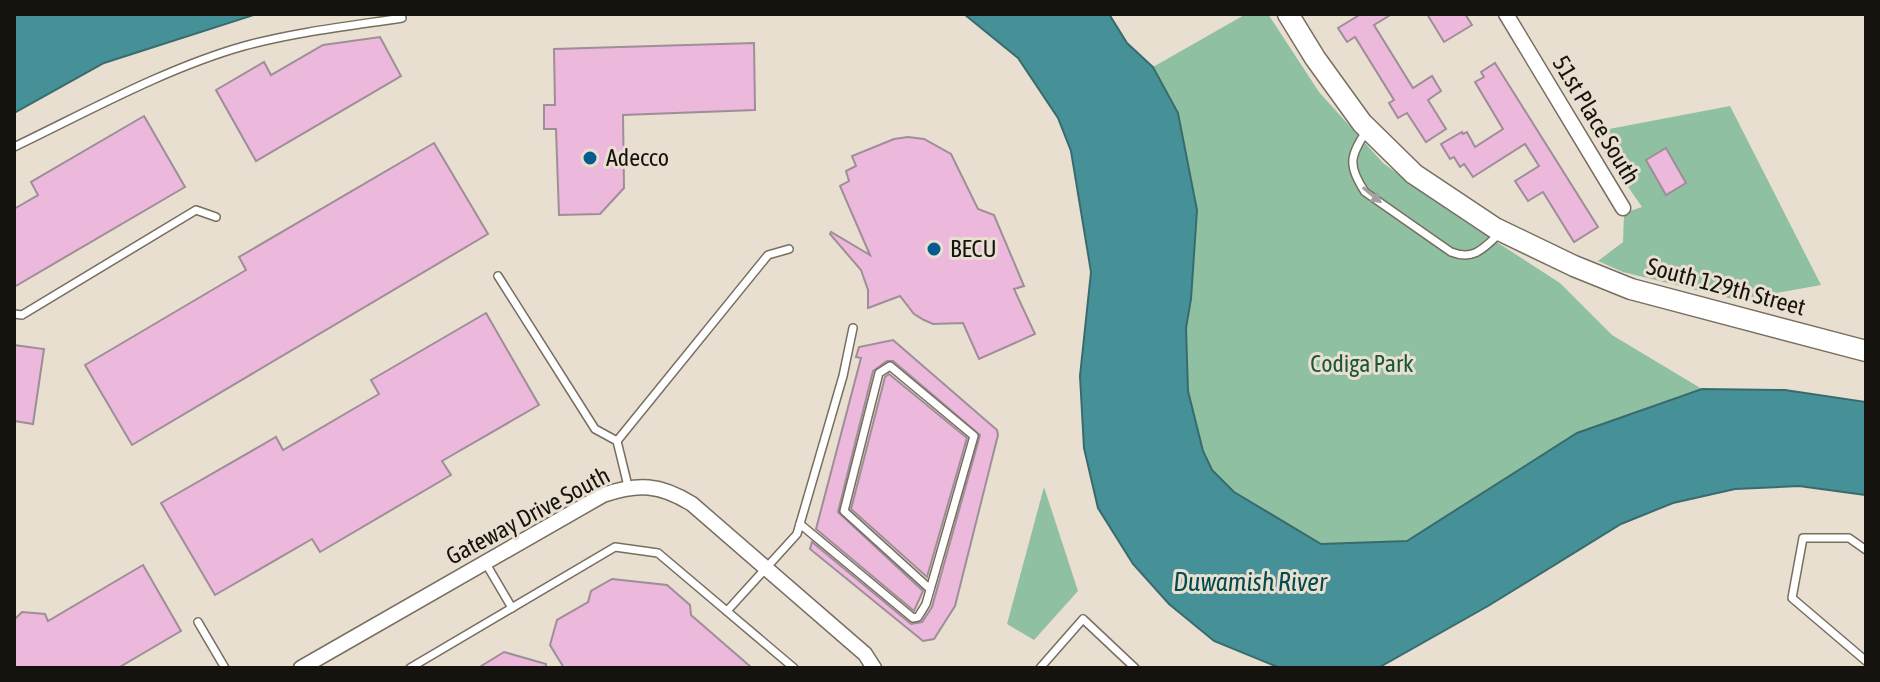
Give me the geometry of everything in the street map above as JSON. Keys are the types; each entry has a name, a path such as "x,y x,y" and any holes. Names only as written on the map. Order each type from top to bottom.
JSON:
{"street":[{"name":"South 129th Street","path":"1288,14 1315,58 1368,129 1414,174 1502,231 1631,289 1866,351"},
{"name":"51st Place South","path":"1506,14 1623,208"},
{"name":"Gateway Drive South","path":"301,668 603,495 628,486 671,491 692,504 865,654 874,668"}],"lane":[{"path":"14,147 129,91 242,46 307,32 402,18"},
{"path":"1368,129 1356,147 1352,163 1365,192 1451,252 1462,256 1482,251 1502,231"},
{"path":"14,314 22,315 196,210 216,217"},
{"path":"617,441 768,255 789,249"},
{"path":"498,276 595,429 617,441 628,486"},
{"path":"727,611 797,534 843,376 853,328"},
{"path":"800,524 913,618 918,617 926,604 974,436 890,366 879,373 844,511 930,589"},
{"path":"1866,550 1849,538 1803,538 1792,598 1866,661"},
{"path":"410,668 615,547 658,553 794,668"},
{"path":"485,562 512,608"},
{"path":"1040,668 1083,619 1135,668"},
{"path":"198,622 225,668"}],"green space":[{"name":"Codiga Park","path":"1246,14 1268,14 1319,92 1383,163 1461,219 1560,283 1612,335 1702,389 1577,433 1407,541 1321,544 1234,492 1212,470 1203,451 1188,391 1186,328 1191,299 1178,113 1153,67"},
{"path":"1730,106 1821,285 1737,300 1623,272 1598,261 1623,242 1624,213 1642,207 1604,152 1609,129"},
{"path":"1044,487 1078,591 1034,640 1007,624"}],"water":[{"path":"14,14 257,14 104,63 14,113"},
{"name":"Duwamish River","path":"964,14 1109,14 1127,43 1153,67 1178,113 1197,210 1186,328 1188,391 1203,451 1212,470 1234,492 1321,544 1407,541 1577,433 1702,389 1785,390 1866,402 1866,495 1799,486 1735,489 1673,503 1621,524 1488,606 1378,668 1280,668 1214,641 1169,604 1133,564 1098,508 1084,448 1080,376 1091,272 1071,151 1058,118 1018,58"}],"building":[{"path":"1361,14 1392,14 1374,25 1413,88 1432,76 1441,91 1428,100 1446,129 1426,142 1407,113 1398,118 1389,103 1394,100 1355,37 1347,42 1338,28"},
{"path":"1427,14 1465,14 1472,25 1444,42"},
{"path":"380,37 401,76 256,161 216,90 264,62 271,75 323,45"},
{"name":"Adecco","path":"754,43 755,110 623,115 624,188 600,214 559,215 556,129 544,129 544,105 555,105 554,49"},
{"path":"1495,63 1598,227 1574,242 1543,192 1528,201 1515,181 1539,166 1525,144 1473,177 1464,164 1460,167 1454,157 1450,159 1441,144 1467,132 1475,147 1503,129 1475,82 1484,77 1481,72"},
{"path":"144,116 185,187 14,287 14,209 38,195 31,182"},
{"name":"BECU","path":"894,139 924,139 951,154 978,209 994,215 1024,286 1014,289 1035,334 979,359 963,323 933,324 914,314 900,296 868,308 868,290 861,270 830,234 870,255 840,186 849,181 846,171 856,166 852,156"},
{"path":"434,143 488,234 132,445 85,365 246,270 239,257"},
{"path":"1666,148 1686,183 1666,195 1646,160"},
{"path":"486,313 539,405 442,461 451,475 320,552 312,539 215,595 161,503 276,437 283,450 379,394 371,380"},
{"path":"893,340 997,430 998,435 955,606 934,639 923,641 810,549 812,542 911,624 922,622 932,607 980,435 893,361 887,361 873,371 838,512 923,591 914,611 816,529 861,358 856,357 859,347"},
{"path":"14,345 44,349 33,424 14,421"},
{"path":"889,374 967,438 927,577 851,509 885,377"},
{"path":"143,565 181,631 118,668 14,668 14,620 22,612 45,614 48,621"},
{"path":"612,579 667,585 690,605 691,615 752,668 564,668 550,645 557,620 588,602 591,591"},
{"path":"504,652 546,664 546,668 478,668"}],"place":[{"name":"Adecco","path":"590,158"},
{"name":"BECU","path":"934,249"}]}
